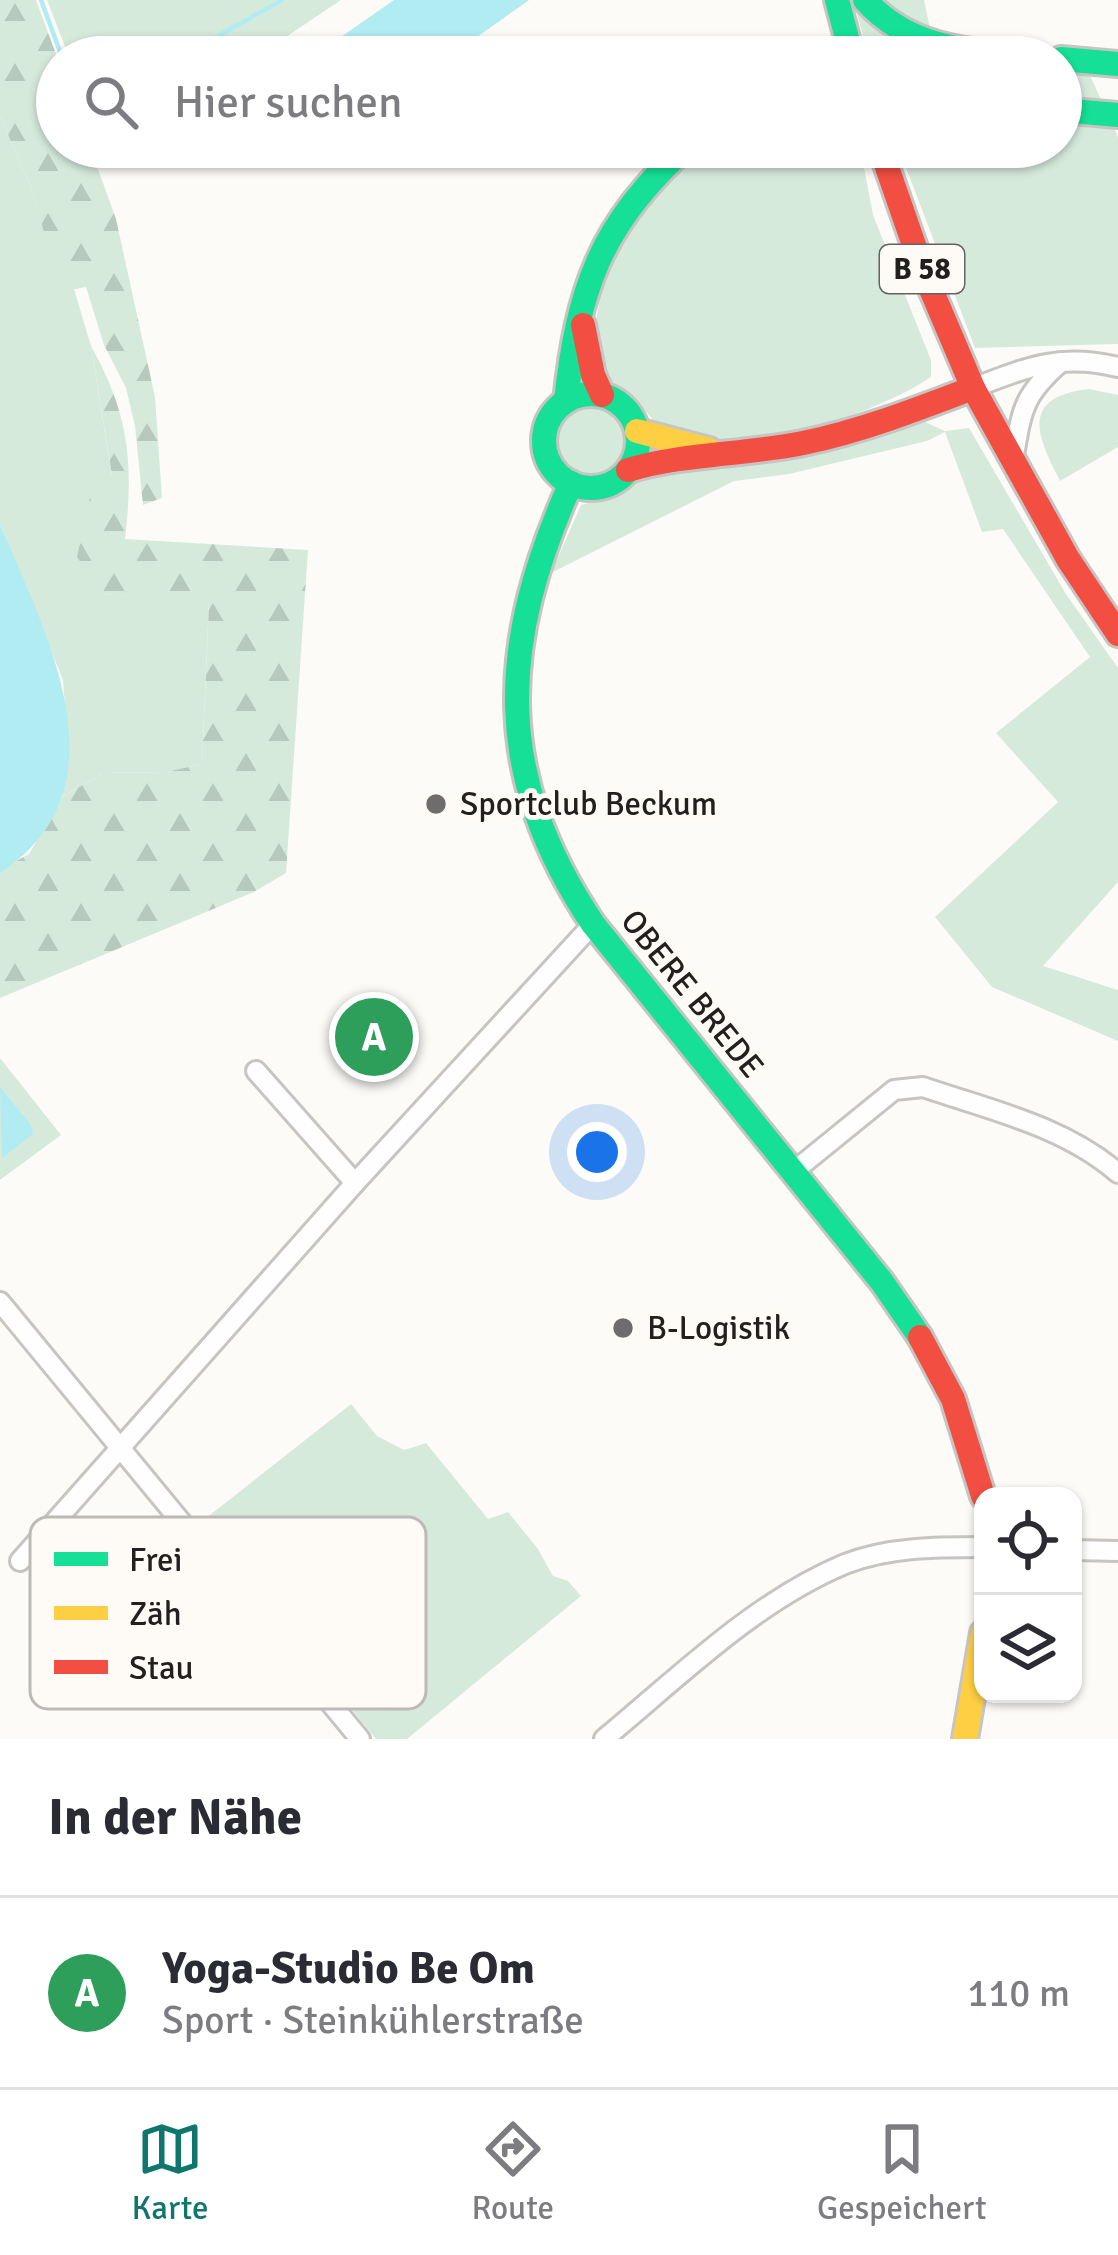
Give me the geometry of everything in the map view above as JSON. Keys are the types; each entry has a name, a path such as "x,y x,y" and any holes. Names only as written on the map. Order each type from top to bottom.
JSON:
{"main road":[{"path":"837,0 847,36"},
{"path":"865,0 897,30 913,36"},
{"path":"1082,61 1118,64"},
{"path":"1082,112 1118,115"},
{"path":"566,401 572,336 595,267 622,212 661,168"},
{"name":"B 58","path":"887,168 922,268 973,388"},
{"path":"580,316 602,395"},
{"path":"628,470 659,461 692,460 712,452 802,443 973,388 1012,464 1118,634"},
{"path":"578,395 602,395 626,409 637,431 634,459 619,478 596,488 571,483 552,467 544,443 549,419 578,395"},
{"path":"637,431 712,452"},
{"name":"OBERE BREDE","path":"571,483 539,552 515,666 514,705 524,774 540,830 593,924 899,1302 934,1356 969,1436 981,1487"},
{"path":"965,1739 974,1686"}],"street":[{"path":"973,388 1032,366 1082,359 1118,367"},
{"path":"1012,464 1023,406 1040,380 1061,362"},
{"path":"59,1517 593,924"},
{"path":"256,1072 355,1183"},
{"path":"793,1172 894,1090 908,1086 923,1087 1061,1135 1094,1152 1118,1173"},
{"path":"0,1302 180,1517"},
{"path":"604,1739 763,1609 846,1564 892,1551 974,1547"},
{"path":"20,1561 30,1550"},
{"path":"1082,1550 1118,1551"},
{"path":"336,1709 360,1739"}],"green space":[{"path":"0,0 36,0 49,36 36,36 36,168 98,168 116,219 155,397 162,498 143,505 126,388 104,345 86,287 61,292 32,190 0,116"},
{"path":"47,0 341,0 287,36 61,36"},
{"path":"853,0 924,0 932,36 863,36"},
{"path":"1082,60 1118,137 1118,344 975,348 906,168 1082,168"},
{"path":"0,116 32,190 62,291 74,289 91,346 112,476 103,594 209,602 202,764 166,772 103,773 62,797 69,759 63,680 0,524"},
{"path":"685,168 864,168 873,215 931,360 931,377 875,406 763,438 692,439 664,430 639,403 609,382 596,327 608,274 620,248"},
{"path":"91,346 114,394 126,439 125,539 308,550 286,873 254,892 0,998 0,870 29,854 62,797 103,773 166,772 202,764 209,603 103,594 77,557 94,478 112,475"},
{"path":"1089,389 1118,395 1118,447 1060,481 1041,434 1043,410 1067,393"},
{"path":"592,403 619,414 630,441 619,468 592,479 565,468 554,441 565,414"},
{"path":"925,422 945,431 969,428 1066,594 1118,668 1118,882 1043,966 1118,990 1118,1041 992,987 935,917 1058,802 996,733 1090,657 1003,529 982,532 945,432 927,441 789,474 734,481 551,573 581,505 614,496 640,476 762,455 802,455"},
{"path":"0,1058 61,1135 0,1180"},
{"path":"351,1404 377,1436 404,1450 426,1443 488,1519 508,1512 553,1576 568,1581 581,1596 407,1739 376,1739 352,1709 426,1709 426,1517 207,1517"}],"water":[{"path":"394,0 529,0 478,36 342,36"},
{"path":"0,524 54,660 66,707 69,754 62,798 39,838 0,873"},
{"path":"0,1087 33,1134 2,1158"}],"waterway":[{"path":"41,0 54,36"},
{"path":"218,36 282,0"}],"traffic: fast":[{"path":"837,0 846,36"},
{"path":"865,0 916,36"},
{"path":"1082,61 1118,64"},
{"path":"1082,112 1118,115"},
{"path":"566,401 578,325 598,261 613,232 664,168"},
{"path":"591,394 624,408 638,441 624,474 591,488 558,474 544,441 558,408 591,394"},
{"path":"571,483 547,542 520,653 517,707 523,761 537,814 560,868 593,924 882,1282 920,1337"}],"traffic: slow":[{"path":"637,431 709,450"},
{"path":"965,1739 974,1686"}],"traffic: jam":[{"path":"628,470 825,438 973,388 922,268 887,168"},
{"path":"583,325 602,395"},
{"path":"973,388 1068,559 1118,634"},
{"path":"920,1337 953,1399 980,1487"}],"place":[{"name":"Sportclub Beckum","path":"436,804"},
{"name":"Yoga-Studio Be Om","path":"374,1037"},
{"name":"B-Logistik","path":"623,1328"}]}
